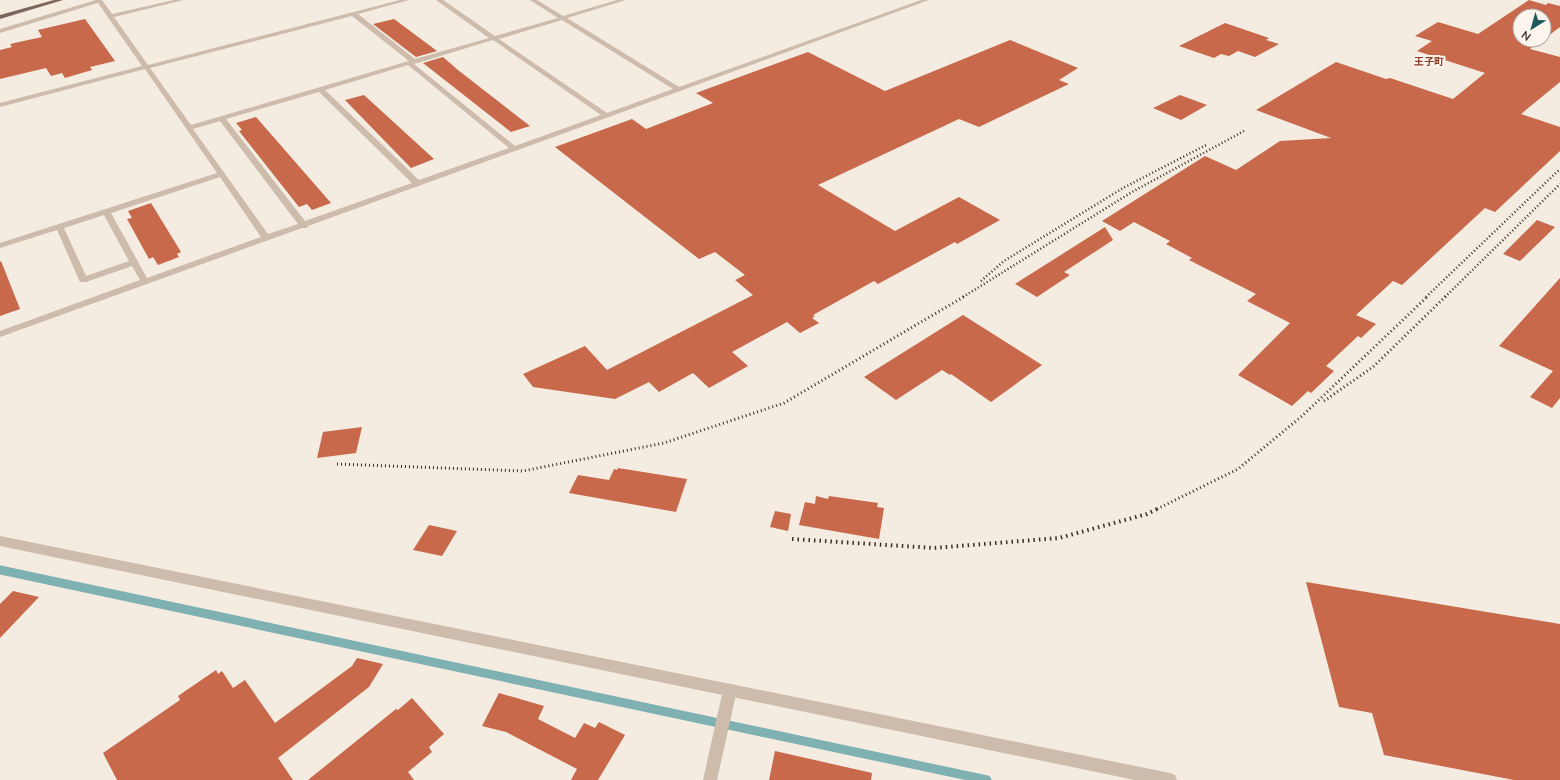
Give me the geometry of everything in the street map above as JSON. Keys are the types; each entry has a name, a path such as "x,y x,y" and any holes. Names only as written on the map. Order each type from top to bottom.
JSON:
{"main road":[{"path":"0,17 60,0"}],"street":[{"path":"111,16 181,0"},
{"path":"0,105 406,0"},
{"path":"439,0 607,116"},
{"path":"533,0 678,89"},
{"path":"189,128 623,0"},
{"path":"0,334 304,226 926,0"},
{"path":"0,31 100,1 267,239"},
{"path":"354,14 515,149"},
{"path":"320,89 418,184"},
{"path":"222,118 304,226"},
{"path":"0,246 221,174"},
{"path":"106,212 145,282"},
{"path":"60,227 83,280 134,262"},
{"path":"0,541 1170,780"},
{"path":"710,780 730,690"}],"building":[{"path":"1529,0 1546,5 1548,3 1560,6 1560,27 1552,33 1552,8 1517,8"},
{"path":"1512,11 1512,48 1531,48 1530,49 1560,57 1560,82 1521,114 1560,127 1560,151 1495,212 1485,208 1402,285 1393,281 1356,315 1376,324 1361,338 1358,336 1326,366 1334,371 1311,393 1308,391 1292,406 1238,375 1290,323 1247,301 1256,294 1189,260 1192,258 1166,244 1170,241 1134,222 1120,231 1102,221 1205,156 1236,170 1280,141 1331,138 1256,110 1336,62 1453,99 1485,73 1417,51 1432,41 1415,36 1438,22 1478,34"},
{"path":"85,19 115,61 90,67 92,70 65,78 62,73 51,76 46,68 0,79 0,50 12,47 10,44 42,37 38,30"},
{"path":"394,19 437,51 416,57 373,24"},
{"path":"1225,23 1269,38 1266,40 1279,44 1255,57 1238,51 1229,56 1221,54 1214,58 1179,46"},
{"path":"1010,40 1078,68 1059,80 1069,84 979,127 959,119 818,185 895,231 959,197 1000,220 957,244 955,242 878,284 874,281 813,315 815,316 812,318 819,323 800,333 787,322 732,352 748,366 709,388 693,373 659,392 649,382 615,399 533,387 523,374 585,346 607,370 753,295 735,280 745,275 715,252 699,259 555,147 632,119 646,129 713,103 696,93 808,52 885,91"},
{"path":"443,57 530,126 511,132 423,63"},
{"path":"364,95 434,159 411,168 345,100"},
{"path":"1180,95 1207,105 1181,120 1153,108"},
{"path":"256,117 331,203 312,210 307,204 299,207 239,131 242,130 236,123"},
{"path":"151,203 181,252 177,254 179,257 158,265 153,257 149,259 127,219 132,218 128,211"},
{"path":"1537,220 1555,227 1520,261 1503,254"},
{"path":"1105,227 1113,240 1064,272 1070,275 1037,297 1015,284"},
{"path":"1,261 20,309 0,316 0,262"},
{"path":"1560,278 1560,398 1552,408 1530,397 1553,371 1499,346"},
{"path":"963,315 1042,365 991,402 951,374 950,375 942,370 896,400 864,377"},
{"path":"362,427 356,453 317,458 323,432"},
{"path":"618,468 687,479 676,512 569,493 578,475 609,480 614,469 617,470"},
{"path":"816,496 828,499 829,496 878,503 877,507 884,508 879,539 799,525 805,502 815,504"},
{"path":"775,511 791,514 788,531 770,527"},
{"path":"429,525 457,531 442,556 413,550"},
{"path":"1306,582 1560,624 1560,780 1514,780 1384,755 1372,713 1339,707"},
{"path":"13,591 39,597 0,638 0,604"},
{"path":"357,658 383,664 369,687 278,758 293,780 117,780 103,753 180,700 178,696 216,670 218,674 222,671 233,688 245,680 275,723 352,666"},
{"path":"499,693 544,706 538,719 575,738 584,723 595,728 599,722 625,735 598,780 571,780 577,769 506,732 482,726"},
{"path":"412,698 444,734 429,747 432,752 408,772 414,780 308,780 396,709 398,710"},
{"path":"775,751 872,773 871,780 769,780"}],"waterway":[{"path":"0,570 987,780"}],"railway":[{"path":"963,297 1132,192 1244,131"},
{"path":"981,281 1004,261 1123,188 1208,144"},
{"path":"1426,297 1560,169"},
{"path":"1445,297 1560,184"},
{"path":"337,464 523,471 664,443 784,403 965,296"},
{"path":"1157,509 1238,469 1302,416 1428,296"},
{"path":"1324,401 1373,367 1446,296"},
{"path":"792,539 934,548 1059,538 1147,514 1157,509"}],"district":[{"name":"王子町","path":"1429,62"}]}
